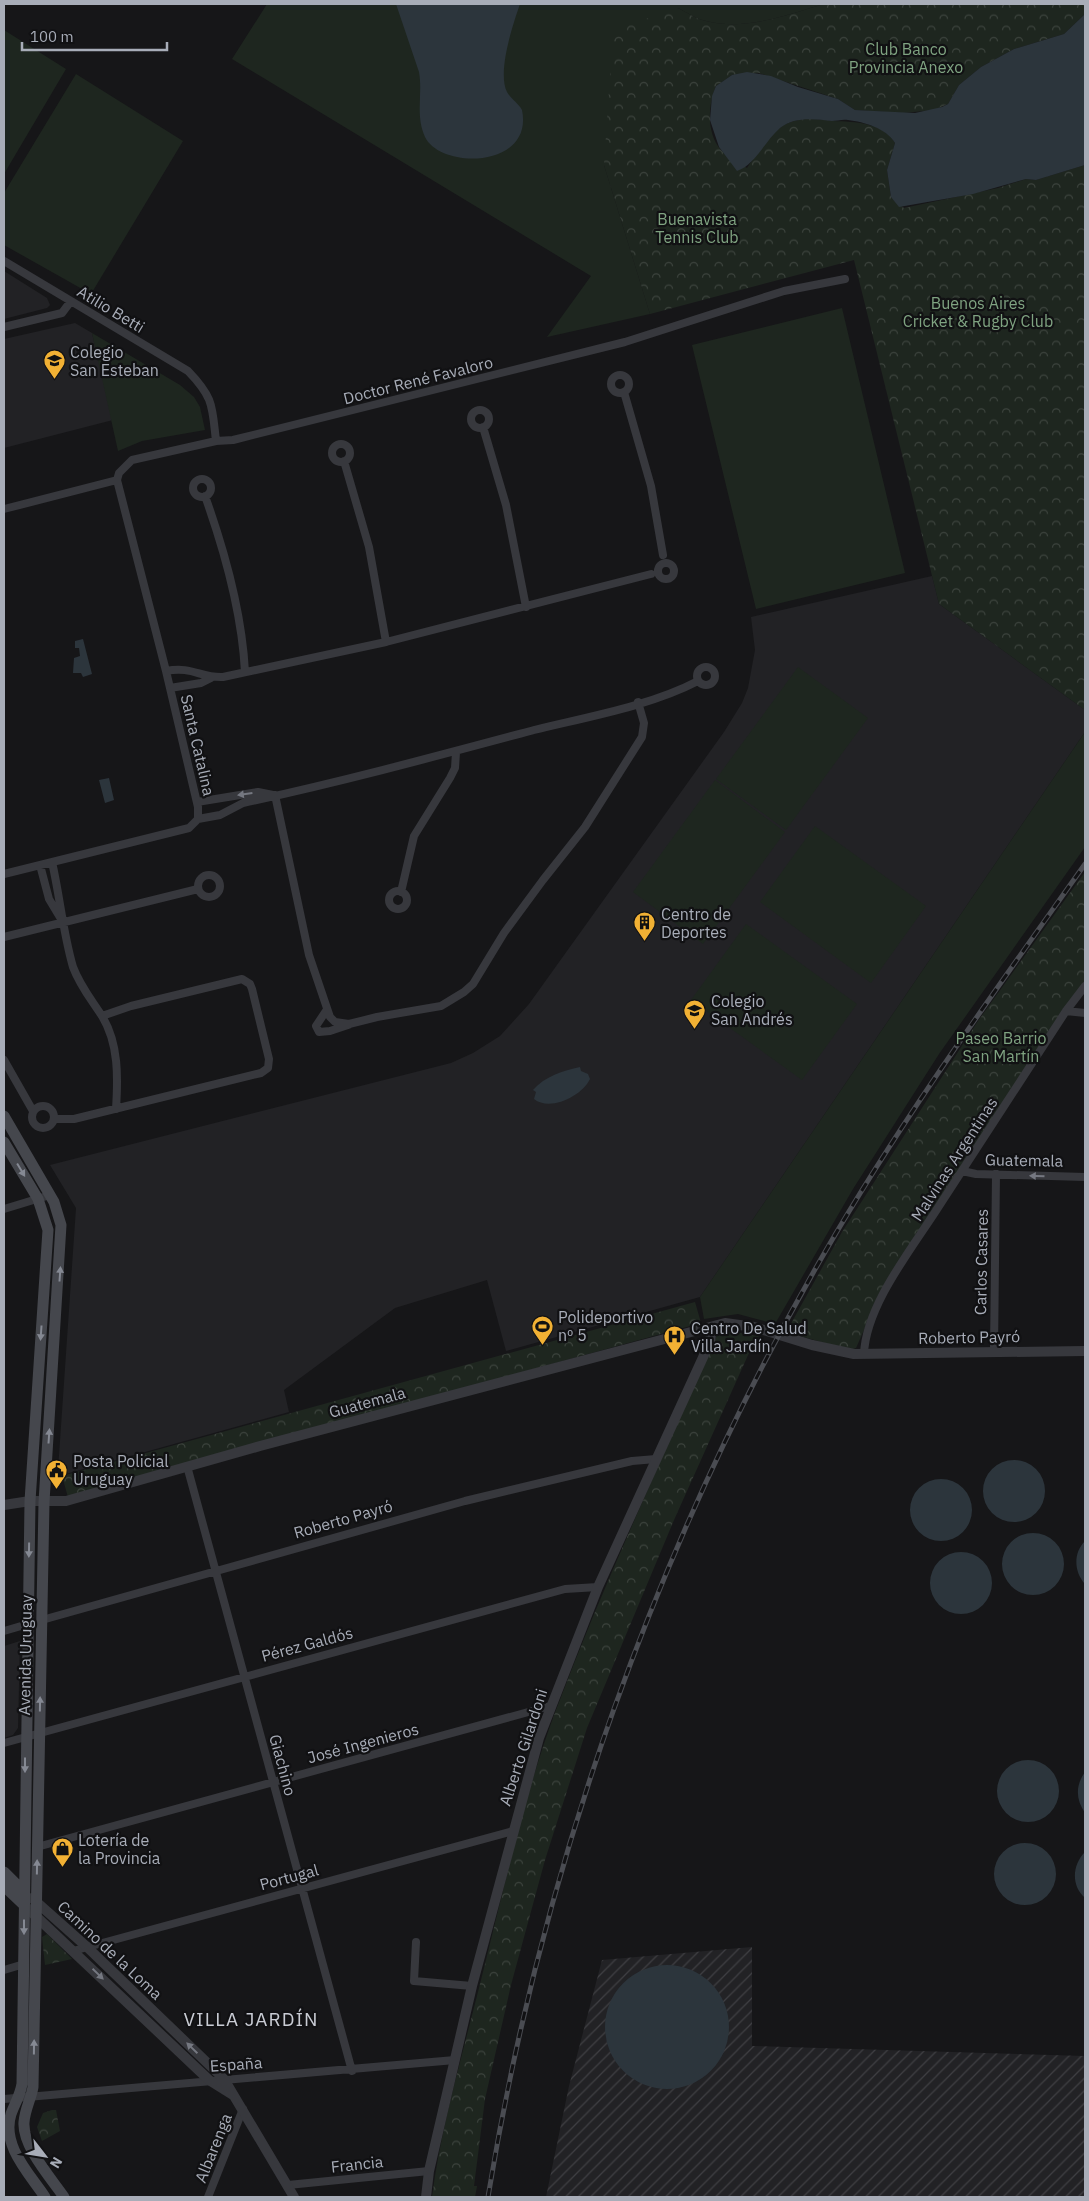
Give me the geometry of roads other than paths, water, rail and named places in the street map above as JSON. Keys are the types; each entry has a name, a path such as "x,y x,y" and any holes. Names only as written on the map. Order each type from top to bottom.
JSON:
{"main road":[{"name":"Avenida Uruguay","path":"4,1116 50,1194 59,1215 62,1240 44,1502 36,1916 25,2138 64,2197"},
{"name":"Avenida Uruguay","path":"4,1142 38,1199 48,1230 30,1501 25,1737 24,1964 26,2096 11,2114 9,2127 11,2144"},
{"path":"4,1872 24,1892"},
{"path":"4,1886 24,1905"},
{"path":"11,2144 45,2197"}],"street":[{"name":"Atilio Betti","path":"4,261 188,371 204,387 212,401 216,441"},
{"name":"Doctor René Favaloro","path":"117,480 119,473 132,460 261,433 617,344 784,292 845,279"},
{"path":"4,327 62,313 71,301"},
{"path":"624,392 651,486 663,555 659,567 660,577"},
{"path":"483,427 506,505 526,607"},
{"path":"344,461 369,547 386,642"},
{"path":"4,508 117,480"},
{"name":"Santa Catalina","path":"4,874 189,828 198,819 197,802 166,671 117,480"},
{"path":"205,496 226,566 241,638 245,672"},
{"path":"651,574 665,580 672,577 674,569 663,555"},
{"path":"170,688 201,683 211,678 386,642 651,574 663,563 671,564"},
{"path":"166,671 185,668 211,678"},
{"path":"198,819 220,815 242,804 275,795 456,752 638,702 683,689 698,681"},
{"path":"326,1010 316,1026 319,1032 330,1031 377,1017 441,1006 452,1001 473,984 504,933 585,827 642,737 644,723 638,702"},
{"path":"401,892 414,836 450,778 454,768 456,752"},
{"path":"197,802 258,792 275,795"},
{"path":"275,795 309,955 326,1010 335,1022 349,1024"},
{"path":"52,862 68,948 80,984 102,1016 112,1039 117,1062 116,1109"},
{"path":"40,865 49,899 64,923"},
{"path":"4,937 198,889"},
{"path":"54,1119 74,1119 116,1109 261,1073 268,1068 269,1059 252,989 250,984 242,980 124,1007 102,1016"},
{"name":"Malvinas Argentinas","path":"859,1354 880,1302 962,1171 1066,1011 1085,986"},
{"path":"1066,1011 1085,1012"},
{"path":"4,1060 33,1112 33,1122 41,1128 51,1125 54,1119 53,1111 47,1106 39,1106 33,1112"},
{"name":"Guatemala","path":"962,1171 1085,1177"},
{"name":"Carlos Casares","path":"994,1350 996,1174"},
{"path":"4,1209 50,1194"},
{"name":"Guatemala","path":"4,1505 30,1501 66,1502 187,1466 725,1323 742,1324 834,1350"},
{"name":"Alberto Gilardoni","path":"426,2197 429,2171 472,1986 513,1831 550,1706 598,1587 710,1342 712,1327"},
{"name":"Roberto Payró","path":"834,1350 859,1354 994,1350 1085,1351"},
{"name":"Roberto Payró","path":"42,1620 465,1501 632,1460 656,1459"},
{"name":"Giachino","path":"187,1466 352,2071"},
{"name":"Pérez Galdós","path":"4,1743 565,1589 598,1587"},
{"path":"4,1630 28,1624"},
{"name":"José Ingenieros","path":"37,1847 550,1706"},
{"name":"Portugal","path":"73,1950 513,1831"},
{"name":"Camino de la Loma","path":"24,1892 36,1900 87,1947 224,2079 243,2108 294,2197"},
{"name":"Camino de la Loma","path":"24,1905 209,2080 236,2097"},
{"path":"416,1942 414,1981 472,1986"},
{"path":"4,1970 24,1964"},
{"name":"España","path":"4,2099 209,2080 352,2071 455,2060"},
{"name":"Albarenga","path":"208,2197 243,2108"},
{"path":"4,2135 11,2144"},
{"name":"Francia","path":"288,2185 429,2171"}],"railway":[{"path":"488,2197 511,2074 540,1951 574,1829 614,1710 659,1591 709,1476 764,1362 855,1202 950,1055 1085,864"}],"place":[{"name":"Colegio San Esteban","path":"54,380"},
{"name":"Centro de Deportes","path":"645,942"},
{"name":"Colegio San Andrés","path":"695,1029"},
{"name":"Polideportivo nº 5","path":"542,1345"},
{"name":"Centro De Salud Villa Jardín","path":"675,1356"},
{"name":"Posta Policial Uruguay","path":"57,1489"},
{"name":"Lotería de la Provincia","path":"62,1868"}],"district":[{"name":"VILLA JARDÍN","path":"251,2019"}],"park label":[{"name":"Club Banco Provincia Anexo","path":"906,58"},
{"name":"Buenavista Tennis Club","path":"697,228"},
{"name":"Buenos Aires Cricket & Rugby Club","path":"978,312"},
{"name":"Paseo Barrio San Martín","path":"1001,1047"}]}
